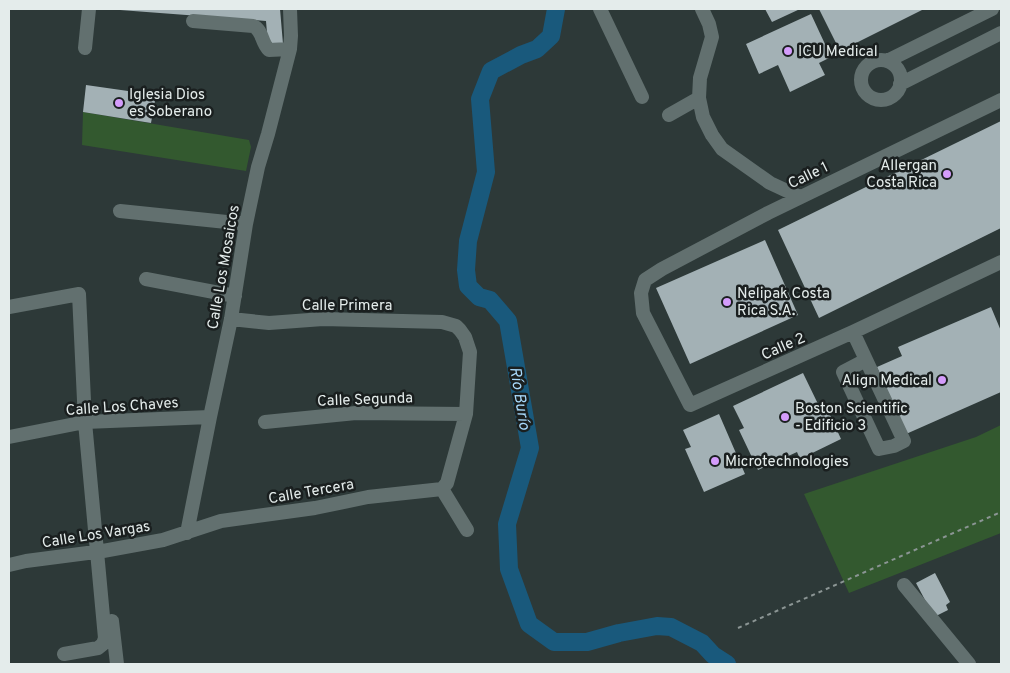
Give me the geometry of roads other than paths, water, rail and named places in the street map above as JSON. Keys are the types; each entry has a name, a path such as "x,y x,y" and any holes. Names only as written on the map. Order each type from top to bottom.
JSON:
{"street":[{"path":"85,48 89,9"},
{"name":"Calle Los Mosaicos","path":"187,533 231,319 246,224 258,167 290,49 290,9"},
{"path":"600,9 642,97"},
{"path":"702,9 709,24 712,37 700,78 699,98 703,117 712,135 722,149 770,183 800,197"},
{"path":"887,62 992,9"},
{"path":"193,21 253,26 259,31 263,42 269,50 290,49"},
{"path":"900,84 1001,33"},
{"path":"875,62 887,62 894,65 899,72 900,84 897,92 884,100 872,98 864,89 862,77 865,69 875,62"},
{"path":"668,115 699,98"},
{"name":"Calle 1","path":"641,293 645,280 662,269 800,197 1001,100"},
{"path":"120,211 246,224"},
{"name":"Calle 2","path":"641,293 643,313 690,405 853,332 1001,262"},
{"path":"146,279 235,296"},
{"path":"9,307 79,294 85,422 100,552 117,664"},
{"name":"Calle Primera","path":"231,319 269,323 323,319 442,322 456,326 465,337 470,352 466,414"},
{"path":"853,332 904,441 894,446 879,449 844,372 866,360"},
{"name":"Calle Segunda","path":"265,422 356,413 466,414"},
{"path":"466,414 447,483 442,489 467,530"},
{"name":"Calle Los Chaves","path":"9,437 85,422 210,417"},
{"name":"Calle Tercera","path":"187,533 221,521 316,508 368,497 442,489"},
{"name":"Calle Los Vargas","path":"9,564 100,552 163,540 187,533"},
{"path":"64,654 98,648 103,644 100,552"},
{"path":"904,586 968,664"}],"waterway":[{"name":"Río Burío","path":"556,9 551,36 537,49 491,71 480,99 486,172 468,241 466,270 468,286 479,297 490,300 508,321 530,448 507,524 509,569 529,624 554,642 587,642 619,633 657,626 671,627 702,643 713,655 727,664"}],"place":[{"name":"ICU Medical","path":"788,51"},
{"name":"Iglesia Dios es Soberano","path":"119,103"},
{"name":"Allergan Costa Rica","path":"947,174"},
{"name":"Nelipak Costa Rica S.A.","path":"727,302"},
{"name":"Align Medical","path":"942,380"},
{"name":"Boston Scientific - Edificio 3","path":"785,417"},
{"name":"Microtechnologies","path":"715,461"}]}
